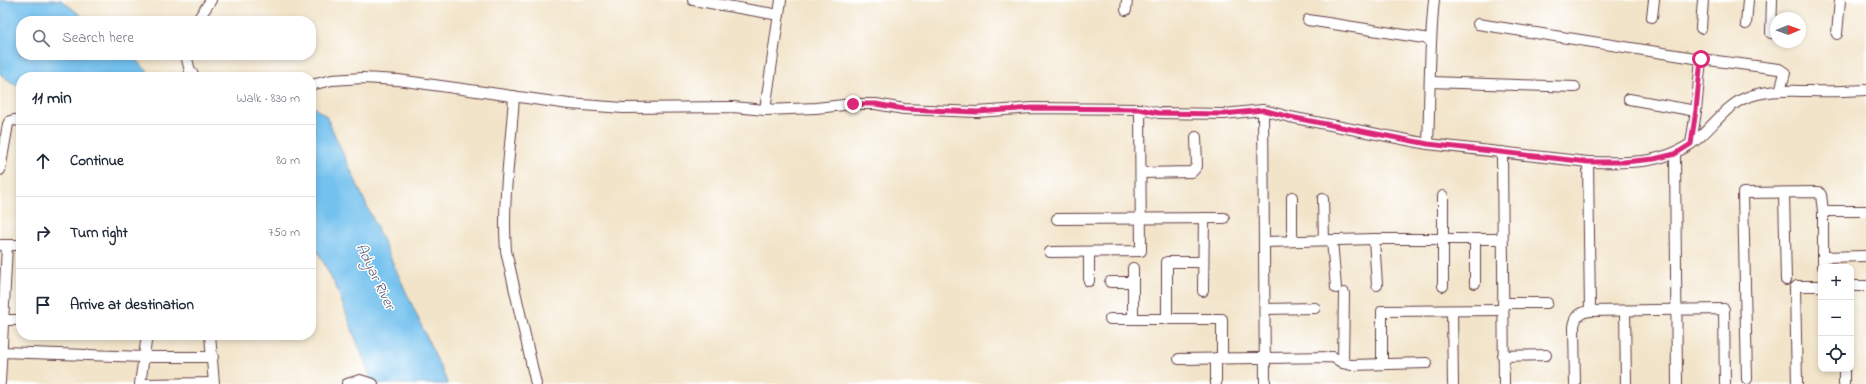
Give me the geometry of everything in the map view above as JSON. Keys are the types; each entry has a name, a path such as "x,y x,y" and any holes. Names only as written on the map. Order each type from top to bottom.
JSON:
{"street":[{"path":"202,16 211,0"},
{"path":"693,0 779,16"},
{"path":"765,110 781,0"},
{"path":"1428,144 1431,82 1430,39 1434,0"},
{"path":"1652,17 1654,0"},
{"path":"1701,28 1703,0"},
{"path":"1746,24 1748,0"},
{"path":"1772,0 1772,12"},
{"path":"1837,34 1840,0"},
{"path":"1308,20 1430,39"},
{"path":"1478,24 1701,59 1783,70 1785,73 1780,91"},
{"path":"1691,144 1701,59"},
{"path":"187,60 188,67 192,72"},
{"path":"316,84 332,80 370,78 398,80 570,104 623,108 733,107 765,110 816,108 853,104 876,104 904,109 977,112 1032,108 1140,109 1158,113 1224,114 1263,110 1290,117 1428,144 1588,162 1641,161 1675,154 1691,144 1736,102 1756,94 1780,91 1842,92 1866,90"},
{"path":"1431,82 1575,87"},
{"path":"514,96 504,204 504,228 506,251 536,384"},
{"path":"1629,99 1696,110"},
{"path":"1050,252 1141,251 1140,109"},
{"path":"1263,110 1266,384"},
{"path":"0,170 8,124 10,121 16,120"},
{"path":"1141,173 1192,172 1197,166 1196,137"},
{"path":"1502,152 1504,384"},
{"path":"1675,154 1677,384"},
{"path":"1588,162 1590,311"},
{"path":"1747,378 1743,193 1819,192 1822,195 1823,211 1823,262 1866,256"},
{"path":"1784,193 1786,280"},
{"path":"1443,196 1443,286"},
{"path":"1292,197 1292,241"},
{"path":"1323,199 1328,240 1340,290 1343,363"},
{"path":"1823,211 1866,211"},
{"path":"1203,291 1204,218"},
{"path":"1057,219 1224,218"},
{"path":"1264,242 1374,239 1502,239"},
{"path":"1374,239 1378,284"},
{"path":"1475,239 1475,283"},
{"path":"0,383 0,363 4,320 3,245 16,244"},
{"path":"1089,252 1089,281"},
{"path":"1167,319 1167,262 1204,262"},
{"path":"1133,268 1133,319"},
{"path":"1110,282 1133,282"},
{"path":"1797,384 1795,288 1797,286 1818,286"},
{"path":"1854,286 1866,286"},
{"path":"1382,364 1382,311 1452,311 1547,303"},
{"path":"1265,309 1315,308"},
{"path":"1575,384 1575,323 1581,313 1590,311 1724,309 1725,384"},
{"path":"1452,311 1453,384"},
{"path":"1625,311 1626,384"},
{"path":"1110,319 1222,319 1216,384"},
{"path":"4,320 16,320"},
{"path":"146,340 140,384 214,384 211,340"},
{"path":"2,352 144,357 213,357"},
{"path":"1503,356 1546,355"},
{"path":"1179,359 1333,357 1343,363 1351,364 1427,363"},
{"path":"1844,372 1844,384"},
{"path":"347,384 360,380 373,384"}],"water":[{"path":"0,0 61,0 82,16 16,16 16,60 135,60 149,72 16,72 16,85 0,74"},
{"name":"Adyar River","path":"316,109 326,116 448,384 373,384 337,289 316,248"}],"route":[{"path":"853,104 876,104 904,109 977,112 1032,108 1103,110 1140,109 1158,113 1224,114 1263,110 1290,117 1428,144 1588,162 1624,162 1654,159 1675,154 1691,144 1701,59"}]}
